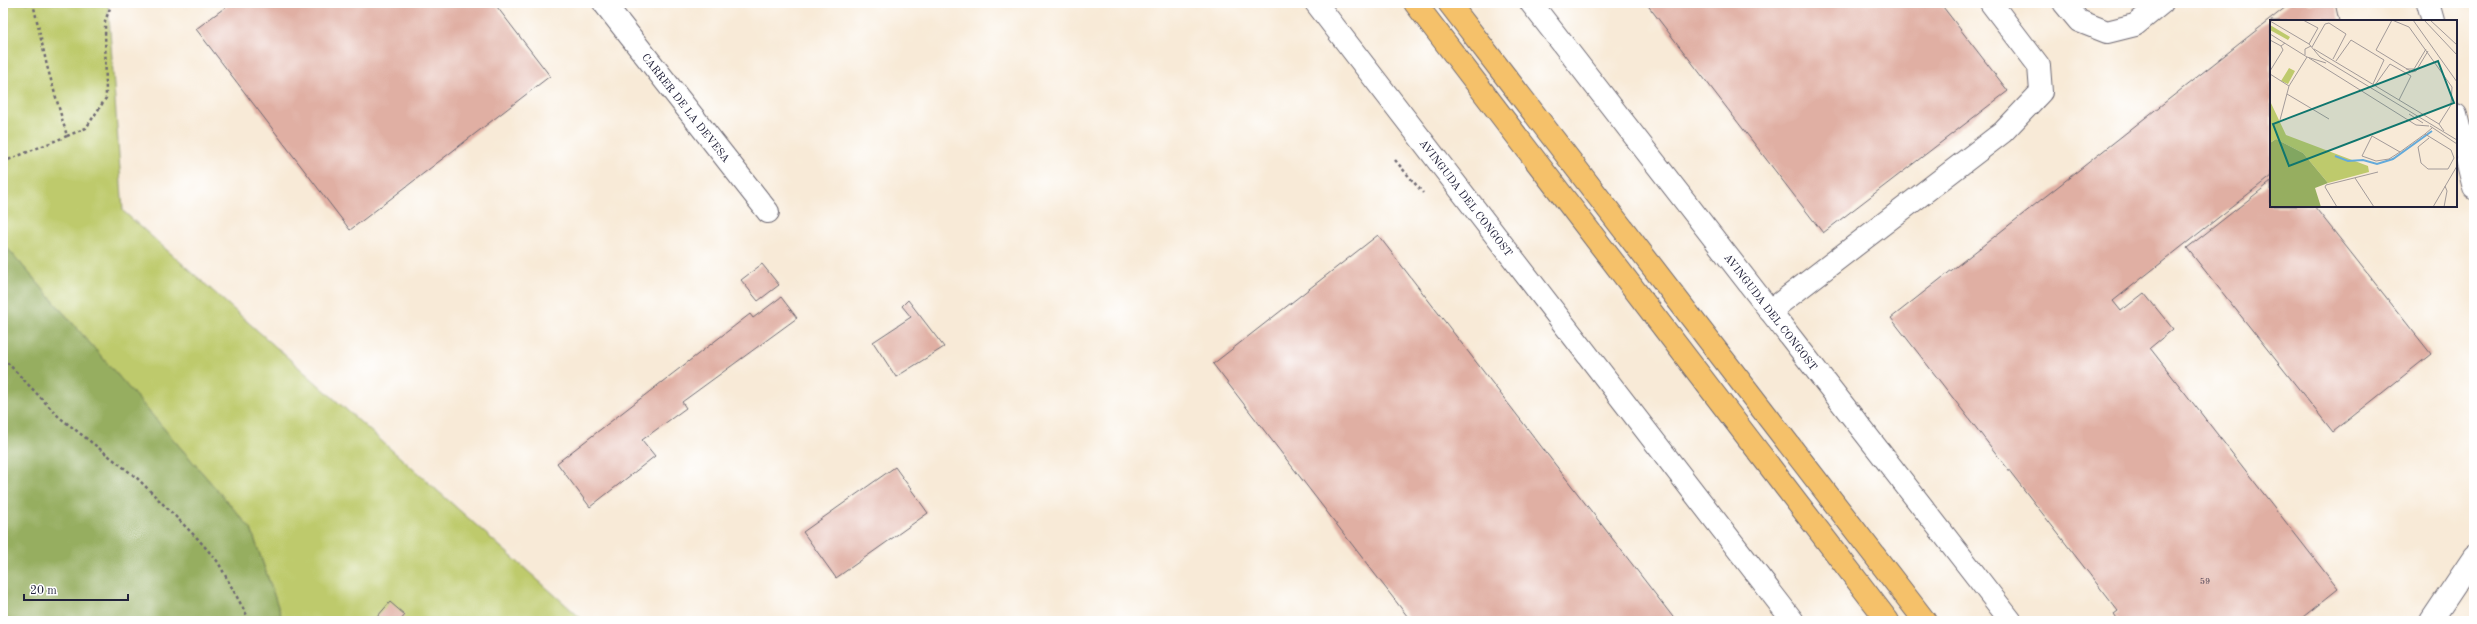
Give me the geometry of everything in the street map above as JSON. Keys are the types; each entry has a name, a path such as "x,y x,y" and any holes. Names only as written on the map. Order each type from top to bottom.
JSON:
{"main road":[{"path":"1415,3 1888,621"},
{"path":"1449,3 1925,621"}],"street":[{"name":"CARRER DE LA DEVESA","path":"604,3 768,212"},
{"name":"AVINGUDA DEL CONGOST","path":"1316,3 1793,621"},
{"path":"1770,311 2003,132 2041,92 2039,66 1990,3"},
{"path":"2064,3 2079,21 2107,32 2136,25 2162,3"},
{"path":"2428,3 2433,20"},
{"name":"AVINGUDA DEL CONGOST","path":"1534,4 2011,621"},
{"path":"2457,119 2474,188"},
{"path":"2431,621 2474,558"}],"path":[{"path":"33,3 47,66 67,136"},
{"path":"3,162 86,128 106,98 105,21 112,3"},
{"path":"1395,160 1424,194"},
{"path":"3,358 59,418 137,478 198,539 218,562 250,621"}],"green space":[{"path":"3,3 108,3 123,211 584,621 283,621 251,529 3,243"},
{"path":"3,243 251,529 283,621 3,621"}],"building":[{"path":"231,3 494,3 550,76 350,230 196,29"},
{"path":"1646,3 1940,3 2008,91 1823,233"},
{"path":"2291,3 2335,3 2339,20 2270,20 2270,177 2113,301 2121,311 2144,293 2173,329 2150,348 2338,589 2298,621 2119,621 2114,614 2118,611 1891,318"},
{"path":"2270,183 2270,207 2315,207 2431,354 2333,432 2187,248"},
{"path":"1378,235 1676,621 1411,621 1213,364"},
{"path":"762,264 779,285 758,301 741,280"},
{"path":"781,297 797,318 682,402 686,408 642,440 655,456 590,507 557,463 750,314 753,318"},
{"path":"908,300 944,347 896,377 873,342 911,317 902,306"},
{"path":"895,467 928,513 836,578 803,532"},
{"path":"390,602 405,615 400,621 381,621 377,617"}]}
